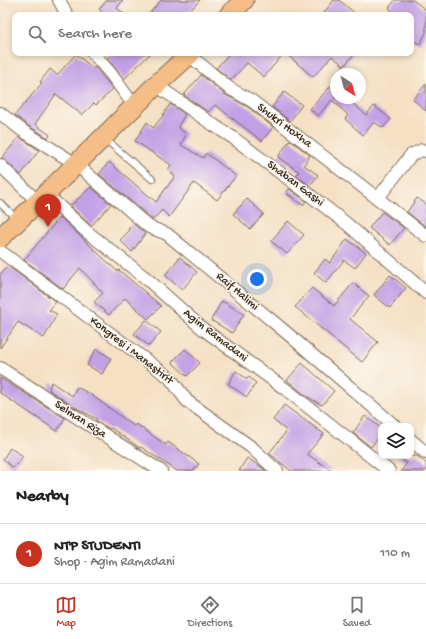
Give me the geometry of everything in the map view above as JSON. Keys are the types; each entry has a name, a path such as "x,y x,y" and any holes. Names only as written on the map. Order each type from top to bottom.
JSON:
{"main road":[{"path":"232,12 244,0"},
{"path":"0,238 135,107 156,84 188,56"}],"street":[{"path":"59,0 65,12"},
{"path":"96,56 135,107"},
{"name":"Shukri Hoxha","path":"192,56 229,88 252,101 426,236"},
{"name":"Shaban Gashi","path":"156,84 232,137 308,193 347,224 426,293"},
{"name":"Raif Halimi","path":"0,113 23,131 76,164 149,227 167,234 288,334 392,423"},
{"path":"378,198 411,155 422,150 426,151"},
{"name":"Agim Ramadani","path":"0,165 147,279 203,329 288,391 389,471"},
{"name":"Kongresi i Manastirit","path":"0,251 170,378 187,400 251,447 277,471"},
{"name":"Selman Riza","path":"0,368 161,471"},
{"path":"414,443 426,453"}],"lane":[{"path":"103,137 152,179"},
{"path":"0,203 19,221"}],"building":[{"path":"107,0 123,0 117,8 122,12 102,12 99,9"},
{"path":"161,0 200,0 189,12 151,12"},
{"path":"334,0 339,0 353,12 324,12"},
{"path":"395,0 413,0 426,10 426,33 420,44 414,41 414,12 393,12 389,8"},
{"path":"74,56 78,56 94,69 95,67 113,89 96,105 94,103 82,115 56,94 35,124 50,135 48,138 27,125 15,115 42,83 40,82 50,69 57,75"},
{"path":"109,56 148,56 124,79 107,58"},
{"path":"227,56 282,56 264,77 247,63 231,80 216,68"},
{"path":"288,56 332,56 313,77"},
{"path":"332,56 352,56 344,66"},
{"path":"201,75 224,94 248,107 273,127 262,141 215,105 208,112 184,95"},
{"path":"426,84 426,111 413,99"},
{"path":"330,87 330,102 318,116 310,109"},
{"path":"284,92 302,105 290,121 272,107"},
{"path":"170,104 185,114 178,127 186,134 181,145 203,158 206,153 236,176 217,200 194,183 169,217 162,210 153,220 99,174 109,162 156,202 175,176 168,170 171,165 135,141 147,122 153,128"},
{"path":"336,104 354,104 366,115 374,106 391,119 383,128 374,122 363,135 345,119 348,115"},
{"path":"19,137 39,150 21,175 2,158"},
{"path":"290,140 310,155 304,165 318,175 310,186 296,175 299,172 278,157"},
{"path":"91,187 111,204 91,226 70,206"},
{"path":"289,189 306,201 303,205 286,193"},
{"path":"417,198 426,204 426,227 407,212"},
{"path":"247,199 264,214 250,229 233,214"},
{"path":"382,212 404,228 390,245 369,228"},
{"path":"60,217 117,271 119,270 161,306 148,319 125,298 109,315 94,302 103,293 80,268 63,289 24,260"},
{"path":"288,221 304,235 287,254 271,241"},
{"path":"134,224 145,234 132,252 120,240 129,231 128,229"},
{"path":"347,239 366,253 355,268 344,260 326,283 314,273 325,259 330,263"},
{"path":"180,257 197,272 182,290 165,275"},
{"path":"8,266 56,302 49,310 57,314 44,338 18,322 0,348 0,274"},
{"path":"390,275 406,288 390,308 374,295"},
{"path":"353,283 369,296 350,319 378,342 362,362 295,307 312,288 334,306"},
{"path":"222,301 244,314 232,333 211,320"},
{"path":"146,320 161,332 149,346 134,334"},
{"path":"96,349 111,358 102,374 87,365"},
{"path":"185,349 200,363 187,376 172,362"},
{"path":"302,363 334,391 322,405 306,396 287,380"},
{"path":"236,371 247,379 249,377 256,383 247,397 228,384"},
{"path":"0,378 65,418 57,431 0,393"},
{"path":"51,382 72,396 77,387 90,394 134,426 136,424 166,445 168,442 199,464 193,471 177,471 49,390"},
{"path":"284,405 324,434 307,454 332,471 291,471 269,453 287,431 273,420"},
{"path":"365,416 378,426 378,438 371,447 353,433"},
{"path":"10,448 23,456 13,468 3,459"},
{"path":"414,456 417,456 426,463 426,471 401,471 407,463 401,459 414,459"},
{"path":"247,458 263,468 266,471 239,471"}],"place":[{"name":"NTP STUDENTI","path":"48,227"}]}
